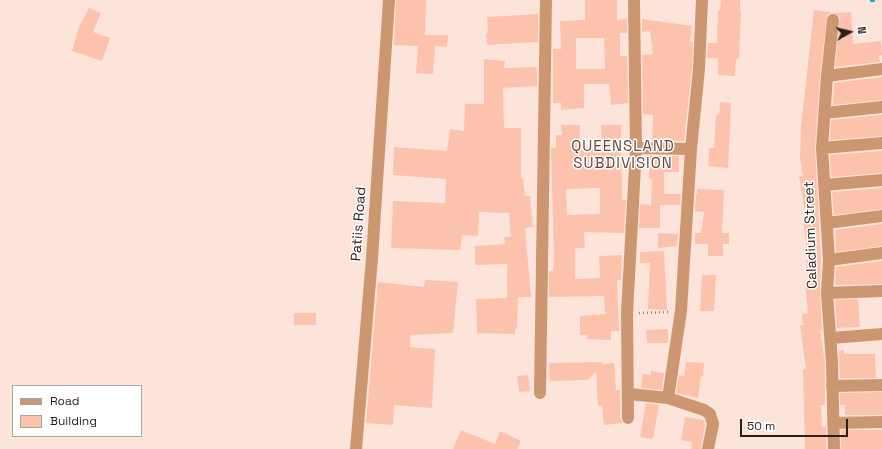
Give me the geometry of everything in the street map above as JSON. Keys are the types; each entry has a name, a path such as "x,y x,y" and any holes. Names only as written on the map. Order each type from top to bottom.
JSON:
{"street":[{"name":"Patiis Road","path":"356,449 372,250 389,0"},
{"path":"540,393 546,0"},
{"path":"628,418 627,313 636,148 634,0"},
{"path":"668,398 681,311 691,149 699,69 702,0"},
{"name":"Caladium Street","path":"833,20 822,148 829,260 827,293 831,338 834,449"},
{"path":"827,76 882,69"},
{"path":"825,113 882,107"},
{"path":"822,148 882,143"},
{"path":"636,148 691,149"},
{"path":"824,185 882,180"},
{"path":"827,223 882,216"},
{"path":"829,260 882,253"},
{"path":"827,293 882,291"},
{"path":"831,338 882,334"},
{"path":"832,386 882,385"},
{"path":"628,394 668,398 704,410 710,414 713,424 708,449"},
{"path":"833,423 882,422"}],"path":[{"path":"627,313 681,311"}],"building":[{"path":"396,0 426,0 425,35 448,35 447,47 435,46 433,74 416,73 418,46 394,45"},
{"path":"585,0 617,0 617,20 627,19 627,33 620,33 620,56 627,56 628,103 611,105 609,84 584,84 584,108 561,110 561,103 553,103 553,49 561,49 560,21 585,20","holes":["576,38 604,38 605,69 576,69"]},
{"path":"721,0 740,0 739,59 736,59 735,76 718,75 718,58 707,58 708,43 717,43 718,10 720,11"},
{"path":"89,8 101,13 93,32 110,38 102,61 72,51 79,27"},
{"path":"814,10 836,13 851,12 853,44 881,41 882,55 879,56 880,62 835,67 840,17 834,13 830,13 827,16 820,75 815,148 821,260 820,293 822,329 820,330 825,363 825,405 821,405 822,427 826,427 826,449 805,449 803,369 806,369 800,325 803,325 802,314 808,313 805,281 808,281 806,260 808,260 803,219 806,218 799,176 803,176 800,158 801,127"},
{"path":"538,14 538,42 487,45 487,17"},
{"path":"642,19 692,26 690,42 693,42 692,68 684,141 652,141 653,115 643,114 642,55 653,54 650,31 642,32"},
{"path":"484,59 505,61 504,68 537,67 537,86 503,88 504,128 521,128 521,178 523,178 525,196 530,196 533,227 525,228 531,297 518,297 517,329 515,329 515,334 477,333 476,299 507,298 507,264 475,265 475,246 505,244 504,237 511,237 509,213 479,212 478,236 462,235 460,250 391,248 393,201 445,203 446,179 393,175 394,147 447,151 450,129 464,131 465,104 484,104"},
{"path":"882,77 882,100 833,105 834,83"},
{"path":"720,102 731,103 728,168 708,166 709,148 714,148 716,115 719,115"},
{"path":"882,115 882,136 830,140 831,120"},
{"path":"561,125 580,125 579,147 602,146 601,125 621,125 622,200 626,200 624,233 584,232 585,248 575,248 575,279 600,278 599,256 622,255 621,280 617,280 619,331 611,331 611,340 587,339 587,335 580,335 580,316 605,314 604,296 549,297 549,271 553,271 554,259 551,148 556,148 556,135 562,135","holes":["600,188 600,214 567,215 566,189"]},
{"path":"882,151 882,173 831,177 830,155"},
{"path":"650,156 679,156 679,172 664,172 664,194 681,194 680,205 660,205 660,228 639,228 640,204 651,205 652,179 649,179"},
{"path":"882,188 882,209 834,215 832,192"},
{"path":"697,189 724,190 722,233 729,233 729,244 723,244 723,256 708,256 708,244 695,244 695,233 701,233 704,212 695,211"},
{"path":"882,224 882,246 836,252 835,230"},
{"path":"658,233 678,234 677,246 658,248"},
{"path":"664,251 667,310 648,309 650,263 640,263 640,252"},
{"path":"882,261 882,284 835,285 836,267"},
{"path":"702,275 716,275 714,311 700,311"},
{"path":"425,280 458,282 453,333 410,335 410,347 435,349 432,408 394,405 393,425 366,423 378,282 424,287"},
{"path":"858,299 860,327 837,328 835,300"},
{"path":"294,313 316,313 316,325 294,325"},
{"path":"668,329 668,343 647,343 646,330"},
{"path":"844,350 844,354 875,354 876,378 840,378 839,351"},
{"path":"603,362 601,364 614,363 616,390 620,390 620,418 623,423 604,425 602,406 598,406 596,371 588,380 550,381 549,363"},
{"path":"686,362 704,363 703,376 701,376 698,398 676,393 679,375 684,376"},
{"path":"651,371 664,373 662,390 641,388 643,374 651,375"},
{"path":"528,375 530,391 519,392 517,376"},
{"path":"882,392 882,415 845,415 845,405 840,405 840,393"},
{"path":"646,403 659,405 653,439 640,437"},
{"path":"685,417 704,420 705,424 701,449 691,449 692,442 681,440"},
{"path":"461,430 495,444 500,431 521,441 517,449 453,449"},
{"path":"841,430 882,430 882,449 841,449"}],"district":[{"name":"QUEENSLAND SUBDIVISION","path":"623,156"}]}
